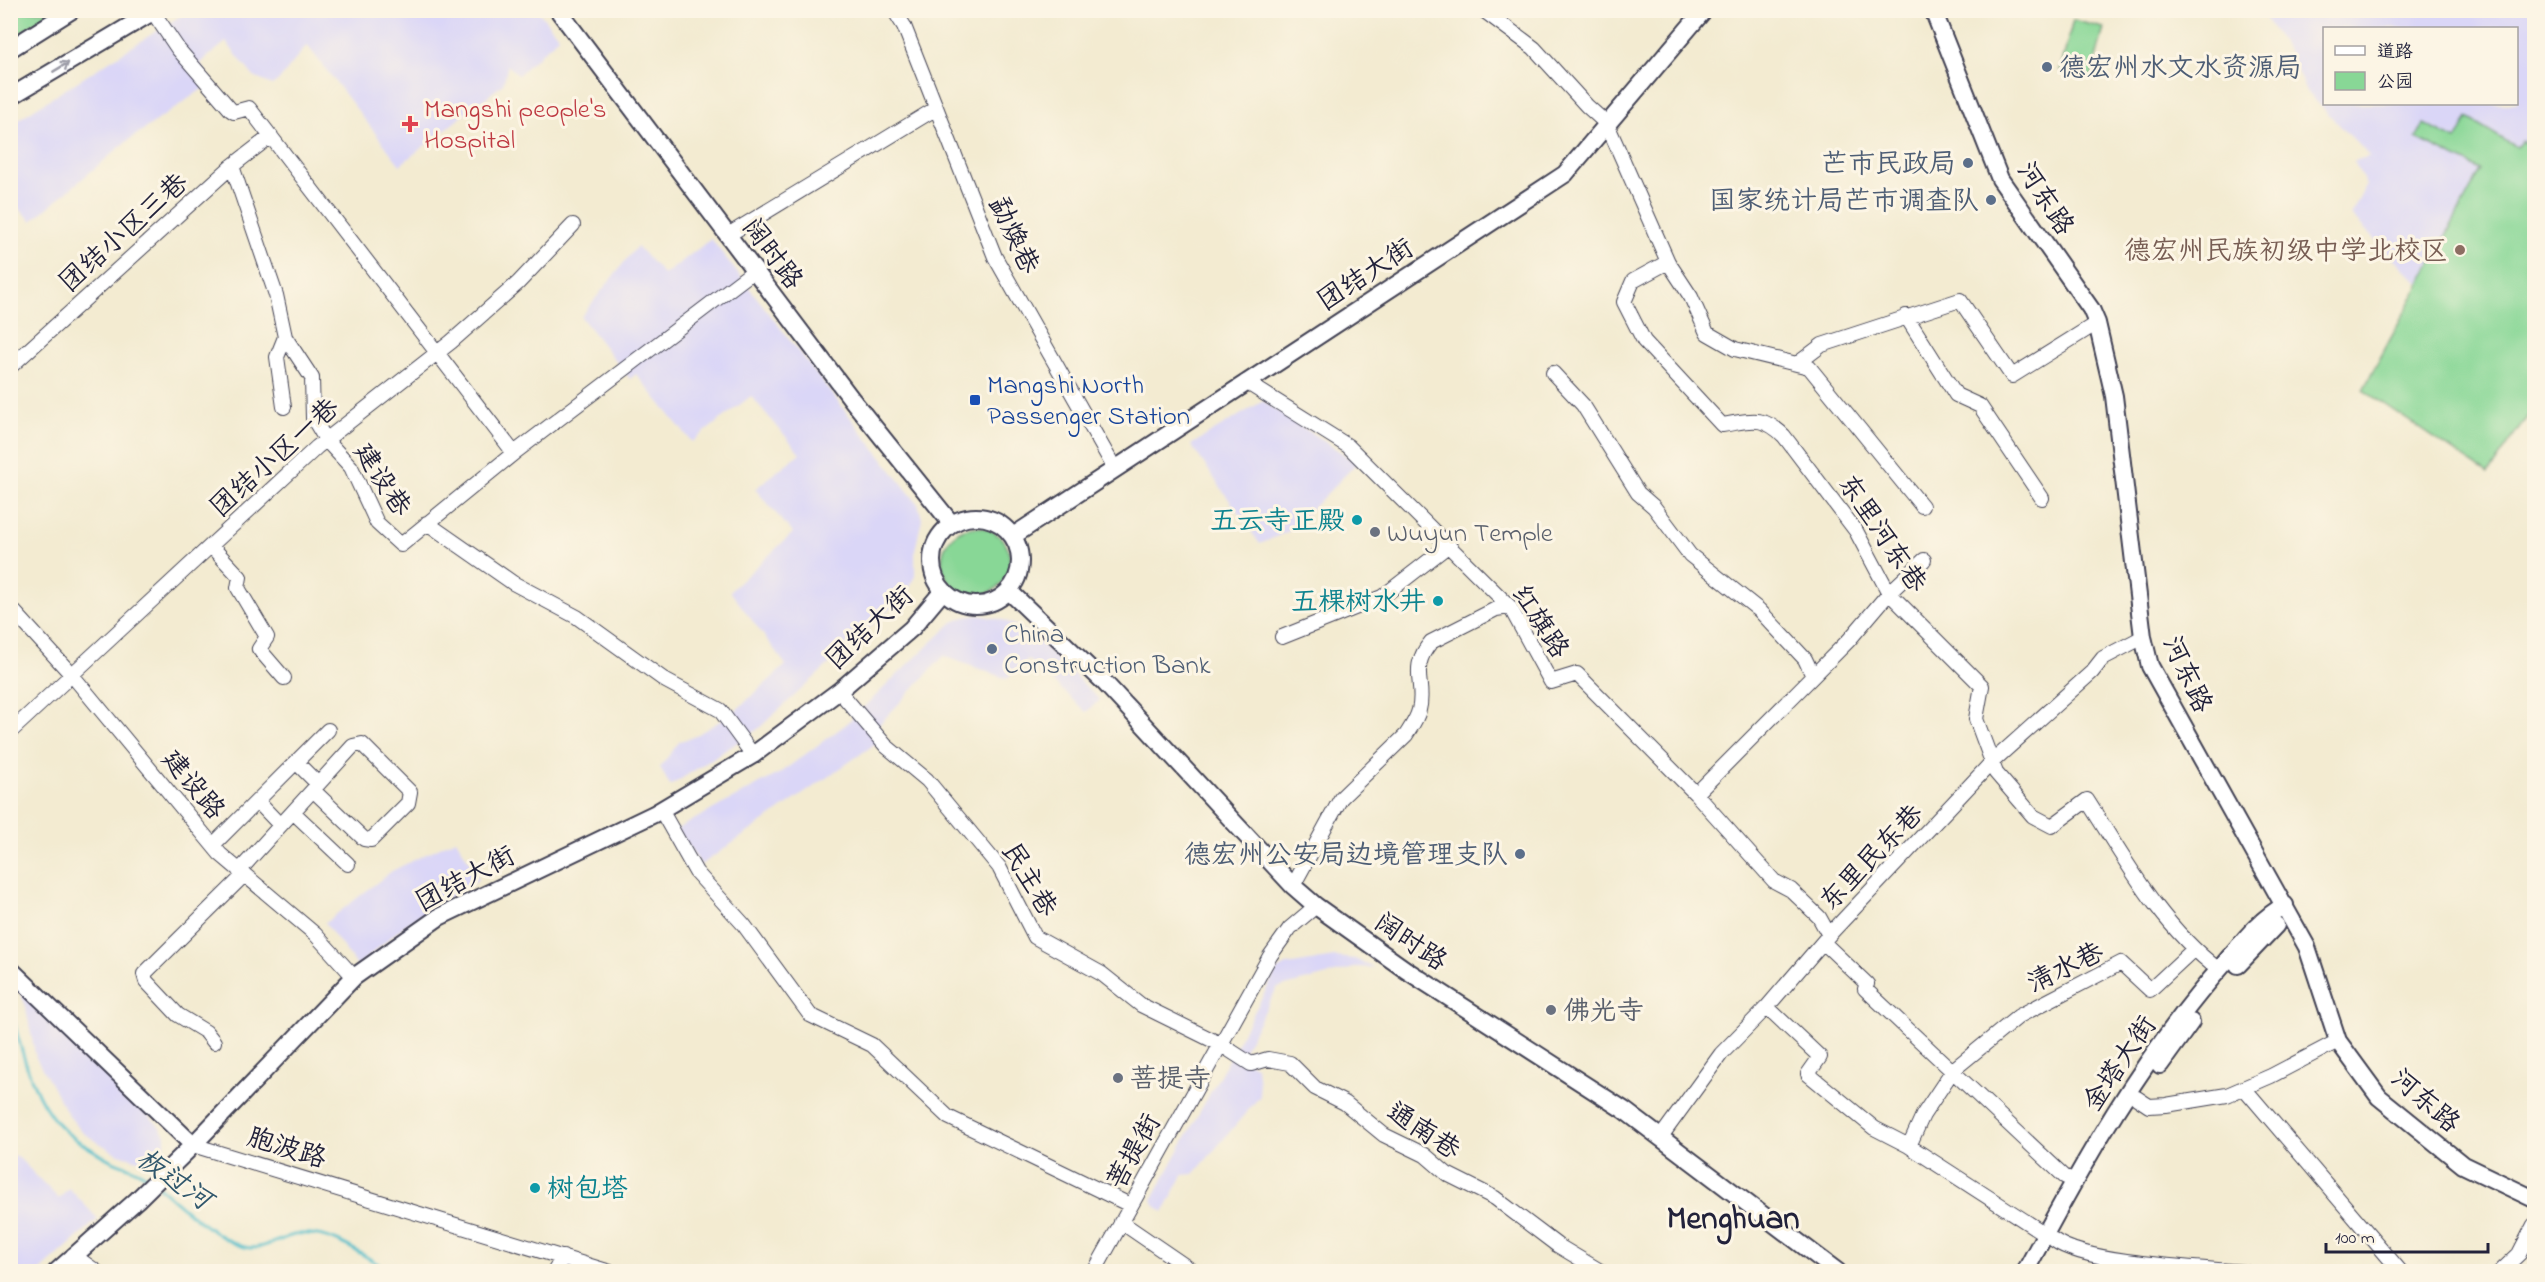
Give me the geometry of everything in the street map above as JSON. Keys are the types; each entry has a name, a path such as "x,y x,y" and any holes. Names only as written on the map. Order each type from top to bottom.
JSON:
{"main road":[{"path":"10,49 72,10"},
{"name":"阔时路","path":"558,10 728,235 951,523"},
{"name":"团结大街","path":"1013,536 1564,174 1704,10"},
{"name":"河东路","path":"1933,10 2000,179 2091,309 2097,322 2114,396 2143,637 2151,666 2173,710 2307,947 2338,1041 2379,1097 2463,1165 2535,1199"},
{"path":"10,97 155,11"},
{"path":"978,516 992,519 1004,526 1013,536 1019,550 1021,564 1017,579 1009,591 997,600 983,605 968,605 955,600 943,591 935,578 932,555 940,534 951,523 978,516"},
{"name":"团结大街","path":"56,1272 137,1200 193,1145 354,977 438,917 661,810 753,755 839,691 912,628 943,591"},
{"name":"阔时路","path":"1009,591 1104,682 1293,886 1316,906 1406,970 1624,1110 1838,1272"},
{"name":"金塔大街","path":"2037,1272 2074,1181 2137,1077 2190,1004 2218,970 2261,923 2288,910"},
{"name":"金塔大街","path":"2025,1272 2050,1237 2137,1098 2213,994 2288,910"},
{"name":"胞波路","path":"10,969 193,1145"}],"street":[{"name":"勐焕巷","path":"894,10 904,26 995,257 1115,469"},
{"path":"1483,10 1534,48 1587,106 1607,124 1668,262 1691,297 1707,333 1735,349 1809,367 1922,506"},
{"path":"155,11 178,49 231,110 234,112 249,108 514,453"},
{"path":"728,235 935,109"},
{"name":"团结小区三巷","path":"10,367 232,166 271,136"},
{"name":"建设巷","path":"232,166 276,295 285,337 312,378 313,418 326,440 351,467 377,523 401,545 427,523 513,583 577,617 666,681 720,710 753,755"},
{"name":"团结小区一巷","path":"10,732 326,440 438,352 518,283 573,225"},
{"name":"东里河东巷","path":"1668,262 1633,281 1624,302 1644,341 1722,425 1760,420 1775,426 1785,436 1856,531 1889,593 1982,686 1976,719 1996,773 2033,816 2052,826 2086,800 2174,931 2218,970"},
{"path":"427,523 514,453 755,270"},
{"path":"1797,364 1822,345 1960,300 2012,376 2097,322"},
{"path":"1906,316 1956,395 1980,406 2042,498"},
{"path":"284,407 277,357 285,337"},
{"path":"1553,373 1583,405 1638,493 1654,507 1690,555 1759,610 1806,659 1813,676"},
{"name":"红旗路","path":"1246,382 1348,446 1510,607 1551,682 1577,674 1696,794 1774,880 1791,890 1819,917 1826,938"},
{"path":"1282,637 1382,597 1449,545"},
{"path":"211,546 240,577 238,588 267,636 259,649 284,678"},
{"path":"1696,794 1813,676 1889,593 1924,560"},
{"name":"建设路","path":"10,607 72,675 213,845 242,873 315,934 354,977"},
{"path":"1293,886 1341,798 1406,735 1414,723 1420,708 1417,680 1420,658 1431,642 1496,609 1510,607"},
{"name":"东里民东巷","path":"1660,1138 1720,1054 1767,1007 1826,938 1992,762 2092,672 2103,658 2143,637"},
{"name":"民主巷","path":"839,691 886,746 927,780 999,867 1035,937 1102,974 1142,1005 1220,1044"},
{"path":"213,845 328,730"},
{"path":"214,1042 206,1032 178,1015 146,981 144,974 242,873 280,825 293,812 315,787 353,746 362,744 410,792 408,803 371,840 364,839 315,787 296,762"},
{"path":"257,801 280,825"},
{"path":"661,810 696,872 744,925 810,1015 872,1045 948,1117 1130,1205"},
{"path":"293,812 348,864"},
{"name":"菩提街","path":"1094,1272 1270,956 1290,928 1316,906"},
{"path":"1826,938 1867,984 1865,989 2064,1176 2074,1181"},
{"name":"清水巷","path":"1909,1146 1923,1115 1953,1070 2019,1016 2121,963 2150,990 2194,949"},
{"path":"1767,1007 1820,1057 1808,1074 1874,1128 1909,1146 2064,1248 2105,1257 2245,1272"},
{"path":"2137,1098 2149,1106 2166,1106 2227,1095 2338,1041"},
{"name":"通南巷","path":"1220,1044 1251,1064 1268,1059 1290,1063 1315,1088 1345,1103 1384,1135 1425,1155 1447,1174 1495,1198 1557,1245 1602,1272"},
{"path":"2244,1088 2401,1272"},
{"name":"胞波路","path":"193,1145 610,1272"},
{"path":"1121,1222 1194,1272"},
{"path":"2500,1272 2519,1254 2535,1225"},
{"path":"73,1255 97,1272"},
{"path":"554,1272 562,1257"}],"shaded area":[{"path":"188,11 538,11 559,37 518,75 508,65 503,84 400,165 307,45 280,79 272,85 254,77 226,42 200,63 211,83 126,142 32,221 14,204 11,207 11,124"},
{"name":"德宏州民族初级中学北校区","path":"2260,11 2534,11 2534,407 2488,474 2420,285 2351,215 2366,185 2354,161 2370,156 2305,90 2290,54"},
{"path":"711,239 918,504 922,519 915,550 915,576 907,593 758,729 670,786 660,767 680,741 693,737 732,714 786,665 730,591 793,533 755,489 800,453 751,396 692,442 636,374 630,379 581,317 637,246 664,275"},
{"path":"1263,401 1357,463 1291,530 1260,544 1191,445"},
{"path":"979,615 1003,620 1021,628 1038,640 1100,700 1086,712 1028,659 1007,679 944,656 871,733 878,742 701,865 677,829 780,773 845,725 953,622"},
{"path":"456,839 479,879 405,925 357,966 325,923 392,871"},
{"path":"1334,957 1355,959 1374,968 1358,967 1277,988 1240,1057 1257,1067 1260,1096 1194,1174 1183,1175 1164,1212 1155,1206 1152,1200 1277,970 1287,965"},
{"path":"10,972 159,1126 165,1135 165,1146 158,1157 141,1161 116,1153 83,1133 69,1116 36,1058 25,1004 20,992 11,984"},
{"path":"11,1154 18,1157 59,1199 69,1188 98,1219 40,1271 11,1271"}],"green space":[{"path":"11,11 54,11 11,39"},
{"path":"2073,20 2104,28 2091,78 2060,71"},
{"path":"2468,118 2516,147 2522,141 2534,148 2534,407 2488,474 2363,390 2481,170 2416,138 2424,124 2456,140"},
{"path":"983,527 995,533 1004,542 1010,554 1008,574 1000,585 983,595 969,595 952,585 944,574 942,554 952,537 963,529"}],"waterway":[{"name":"板过河","path":"10,1008 29,1073 52,1117 67,1133 83,1144 150,1179"},
{"name":"板过河","path":"159,1187 202,1223 227,1240 239,1245 255,1248 294,1235 320,1235 345,1244 391,1272"}],"place":[{"name":"德宏州水文水资源局","path":"2047,67"},
{"name":"Mangshi people's Hospital","path":"410,124"},
{"name":"芒市民政局","path":"1968,163"},
{"name":"国家统计局芒市调查队","path":"1991,200"},
{"name":"德宏州民族初级中学北校区","path":"2460,250"},
{"name":"Mangshi North Passenger Station","path":"975,400"},
{"name":"五云寺正殿","path":"1357,520"},
{"name":"Wuyun Temple","path":"1375,532"},
{"name":"五棵树水井","path":"1438,601"},
{"name":"China Construction Bank","path":"992,649"},
{"name":"德宏州公安局边境管理支队","path":"1520,854"},
{"name":"佛光寺","path":"1551,1010"},
{"name":"菩提寺","path":"1118,1078"},
{"name":"树包塔","path":"535,1188"}],"district":[{"name":"Menghuan","path":"1733,1216"}]}
